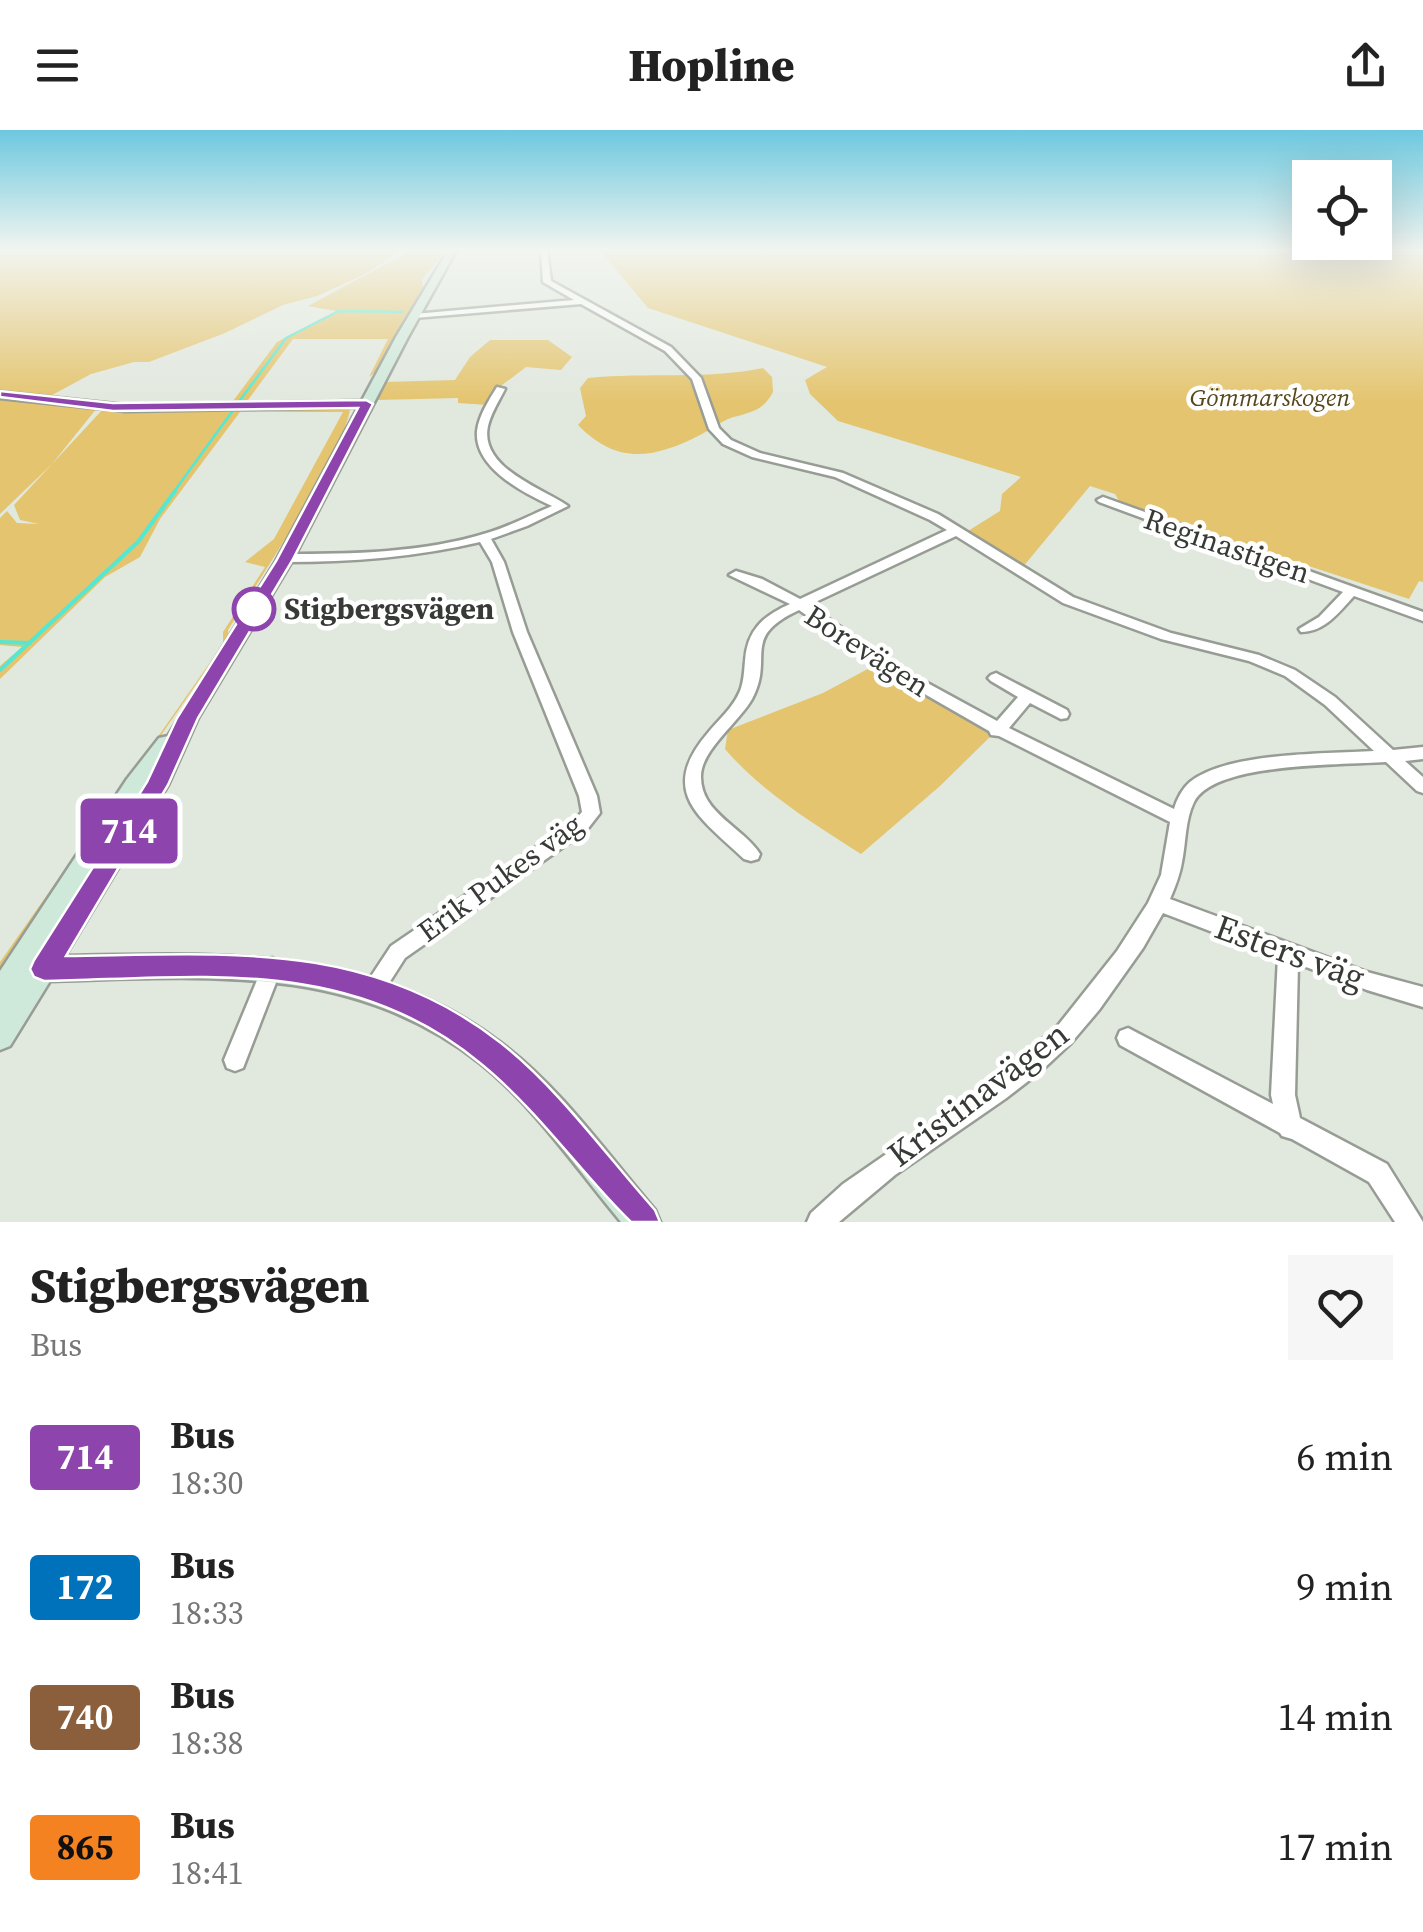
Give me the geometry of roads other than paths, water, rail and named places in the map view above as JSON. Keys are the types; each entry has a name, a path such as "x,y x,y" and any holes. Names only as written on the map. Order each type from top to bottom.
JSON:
{"main road":[{"path":"0,1036 30,969 157,785 188,718 286,558 423,300"},
{"path":"0,995 30,969 272,966 375,987 443,1020 492,1054 538,1100 643,1222"}],"street":[{"path":"577,300 668,349 684,363 699,385 714,429 727,442 756,455 839,476 958,530 1068,600 1166,636 1254,658 1290,673 1324,695 1423,787"},
{"path":"414,316 580,302"},
{"path":"286,558 376,556 484,538 562,506 517,482 485,452 482,432 500,389"},
{"path":"0,394 113,407 366,404"},
{"name":"Reginastigen","path":"1103,500 1423,617"},
{"path":"751,854 700,807 692,776 713,734 747,694 750,656 760,629 796,605 958,530"},
{"name":"Erik Pukes väg","path":"375,987 398,952 580,826 591,813 588,796 520,632 498,562 484,538"},
{"name":"Borevägen","path":"736,575 762,583 881,663 997,731 1179,819"},
{"name":"Reginastigen","path":"1306,629 1324,620 1352,590"},
{"path":"996,678 1061,714"},
{"path":"997,731 1027,697"},
{"name":"Kristinavägen","path":"820,1222 872,1174 1005,1082 1060,1038 1090,1005 1158,903 1174,861 1186,795 1216,775 1256,767 1423,753"},
{"name":"Esters väg","path":"1158,903 1423,997"},
{"path":"1288,952 1283,1094 1290,1128"},
{"path":"236,1060 272,966"},
{"path":"1128,1038 1378,1172 1410,1222"}],"waterway":[{"path":"238,403 286,338 339,311 402,312"},
{"path":"173,493 234,409"},
{"path":"29,643 138,542 175,491"},
{"path":"0,642 29,643"},
{"path":"0,670 29,643"}],"place":[{"name":"Stigbergsvägen","path":"254,609"}],"park label":[{"name":"Gömmarskogen","path":"1270,397"}]}
